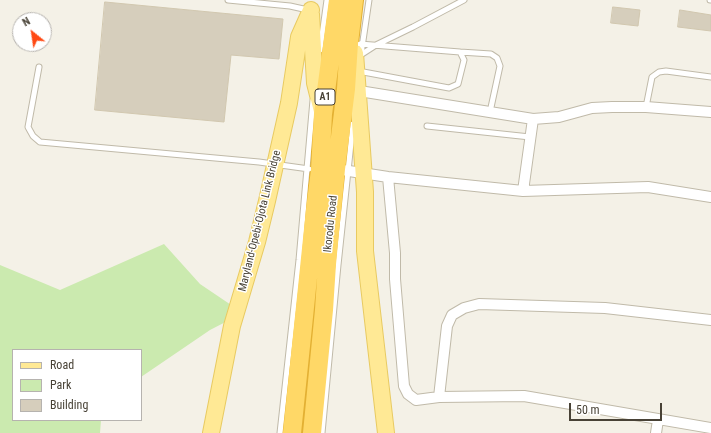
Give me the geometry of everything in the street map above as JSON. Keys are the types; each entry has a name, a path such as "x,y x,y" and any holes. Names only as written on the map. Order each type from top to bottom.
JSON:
{"highway":[{"name":"Ikorodu Road","path":"328,169 323,114 338,0"},
{"name":"Ikorodu Road","path":"292,433 318,262 328,169 351,90 354,57 354,5"},
{"name":"Ikorodu Road","path":"312,433 324,310 318,262"}],"main road":[{"name":"Ikorodu Road","path":"311,5 315,83 323,114"},
{"name":"Maryland-Opebi-Ojota Link Bridge","path":"211,433 232,326 257,242 275,164 288,103 299,37 311,5"},
{"path":"351,90 364,173 365,251 386,433"}],"street":[{"path":"351,90 533,119 559,117 592,108 646,107 711,112"},
{"path":"523,191 533,119"},
{"path":"328,169 388,177 523,191 648,187 711,197"},
{"path":"388,177 395,253 394,279 404,386 408,394 416,400 439,397 524,396 711,428"},
{"path":"439,397 447,326 452,315 464,308 479,304 605,308 711,320"},
{"path":"656,433 658,420"}],"lane":[{"path":"228,0 290,6 311,5"},
{"path":"280,433 318,262 328,169 315,83 327,0"},
{"path":"354,57 369,0"},
{"path":"354,57 464,0"},
{"path":"354,57 376,45 491,54 497,58 500,66 490,112"},
{"path":"354,57 449,88 458,84 464,60 460,52"},
{"path":"39,67 28,127 33,136 40,142 328,169"},
{"path":"646,107 652,77 659,72 666,71 711,77"},
{"path":"427,126 530,137"},
{"path":"318,262 322,433"}],"green space":[{"path":"164,244 200,284 243,313 210,330 142,376 142,349 12,349 12,421 101,421 100,433 0,433 0,265 60,290"}],"building":[{"path":"105,2 283,19 279,59 231,55 224,122 95,110"},
{"path":"613,7 640,10 638,26 611,23"},
{"path":"680,10 711,15 711,31 678,27"}]}
